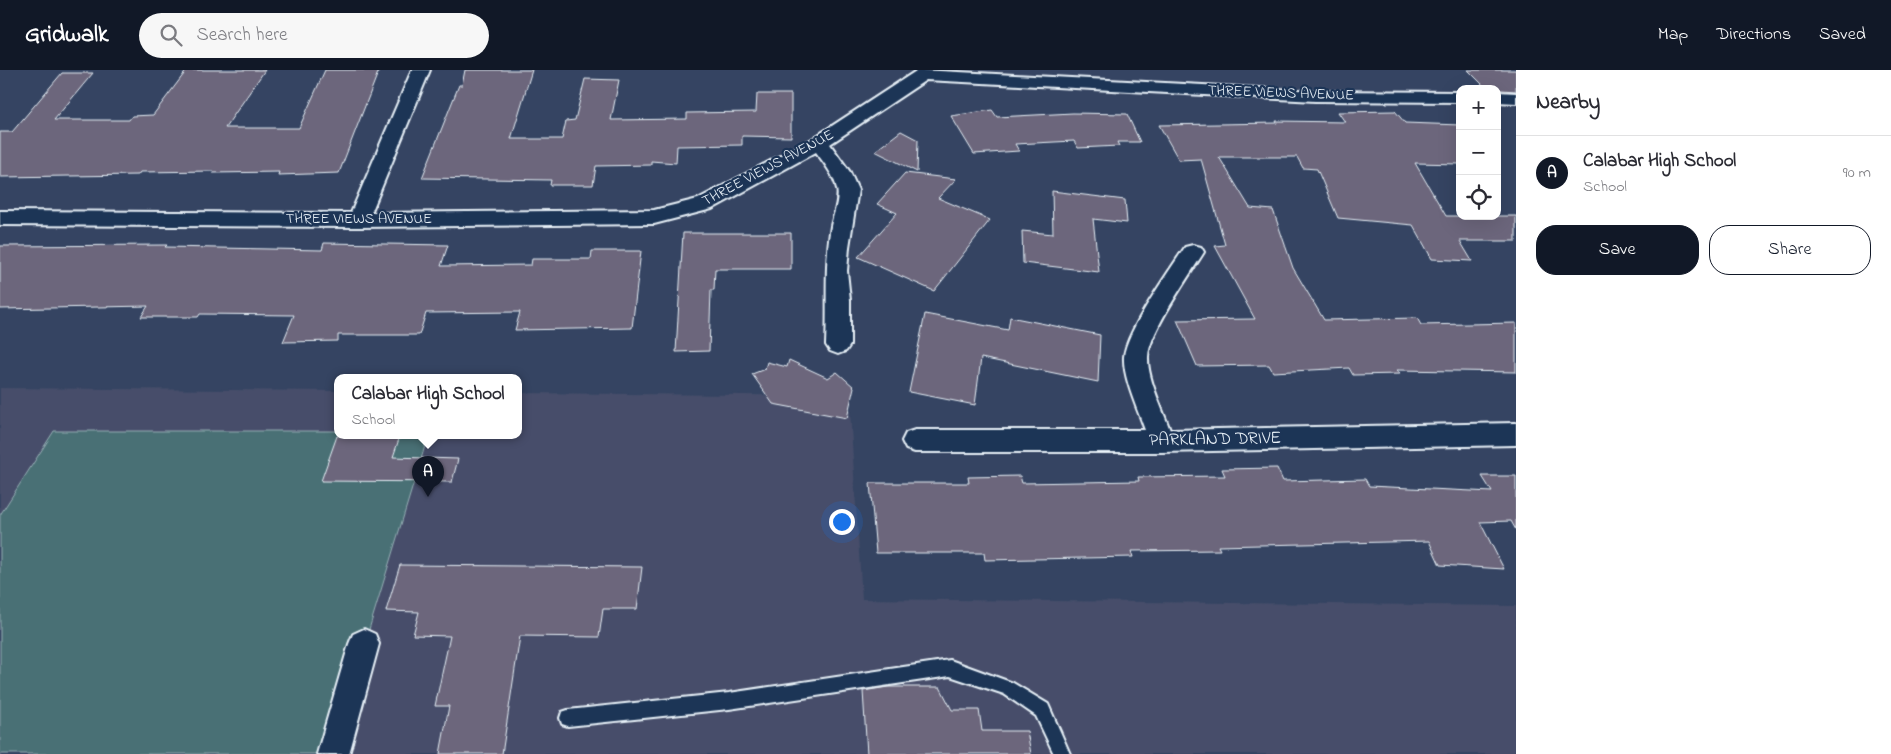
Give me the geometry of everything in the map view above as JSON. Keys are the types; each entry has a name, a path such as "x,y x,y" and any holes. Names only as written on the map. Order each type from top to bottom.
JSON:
{"street":[{"path":"358,220 420,70"},
{"name":"THREE VIEWS AVENUE","path":"0,218 358,220 654,217 705,204 819,143 920,73 1315,96 1456,97"},
{"path":"1501,98 1516,98"},
{"path":"819,143 840,172 848,190 837,255 838,345"},
{"path":"1161,441 1140,376 1136,357 1141,340 1193,252"},
{"name":"PARKLAND DRIVE","path":"915,441 1161,441 1516,434"},
{"path":"333,754 364,644"}],"lane":[{"path":"568,718 729,701 950,668 1008,688 1042,710 1062,754"}],"shaded area":[{"path":"0,388 334,391 334,439 522,439 522,393 849,396 862,599 1516,606 1516,754 0,754"}],"green space":[{"path":"54,431 334,431 334,439 427,439 331,754 0,754 0,515"}],"building":[{"path":"187,70 265,70 225,128 299,128 325,70 379,70 339,173 278,175 279,172 213,173 214,171 140,172 138,175 0,177 0,132 12,132 62,73 93,73 54,120 129,120 132,116 153,115"},
{"path":"465,70 532,70 511,139 562,139 566,121 575,120 585,79 619,80 611,120 687,119 687,113 756,112 757,94 791,94 791,137 742,136 742,145 677,146 676,163 651,161 651,165 596,166 593,185 550,185 551,180 422,178 459,85 462,85"},
{"path":"1468,70 1516,70 1516,91 1501,90 1501,85 1483,85"},
{"path":"992,110 997,117 1073,113 1127,114 1140,142 1117,142 1119,146 1078,148 1074,141 1015,144 1019,151 974,154 951,116"},
{"path":"1395,111 1405,123 1456,125 1456,164 1415,163 1446,216 1456,216 1456,220 1501,220 1501,216 1516,216 1516,241 1460,241 1472,261 1432,259 1413,225 1338,218 1317,169 1303,168 1297,157 1219,157 1250,208 1273,210 1293,268 1324,320 1417,318 1421,325 1516,323 1516,372 1397,370 1400,374 1353,375 1349,368 1273,372 1269,365 1197,366 1177,320 1255,319 1215,246 1225,245 1201,159 1179,160 1159,125 1277,123 1276,121 1345,122 1338,112"},
{"path":"901,131 918,140 917,172 875,151"},
{"path":"905,173 956,179 938,198 990,220 934,291 858,257 897,213 877,204"},
{"path":"1052,191 1125,200 1127,223 1093,219 1099,272 1023,263 1022,231 1053,234"},
{"path":"683,233 791,233 791,269 715,269 714,290 711,290 709,351 676,352"},
{"path":"324,243 448,245 441,266 531,265 532,259 591,259 592,251 641,251 632,328 515,330 520,312 426,313 419,335 338,335 338,341 283,342 294,315 200,314 198,317 141,317 148,306 0,309 0,246 167,245 165,247 322,250"},
{"path":"925,314 1008,330 1010,317 1100,335 1098,382 981,358 975,405 909,392"},
{"path":"789,360 828,378 837,372 854,387 847,418 773,404 752,374 765,369 767,362 787,367"},
{"path":"336,439 399,439 393,457 458,459 452,482 321,481"},
{"path":"1277,468 1283,481 1365,479 1369,486 1492,492 1482,476 1516,476 1516,530 1511,521 1480,522 1504,569 1440,565 1429,541 1218,546 1220,550 1131,551 1133,557 985,560 984,553 876,553 870,483 969,483 968,477 1020,476 1022,483 1139,481 1138,477 1225,476 1222,469"},
{"path":"400,565 642,567 637,609 603,609 599,637 520,636 502,754 440,754 449,706 435,706 450,636 413,635 419,612 386,611"},
{"path":"888,687 940,687 952,710 979,710 982,731 1027,731 1031,754 867,754 863,691"}],"place":[{"name":"Calabar High School","path":"428,497"}]}
